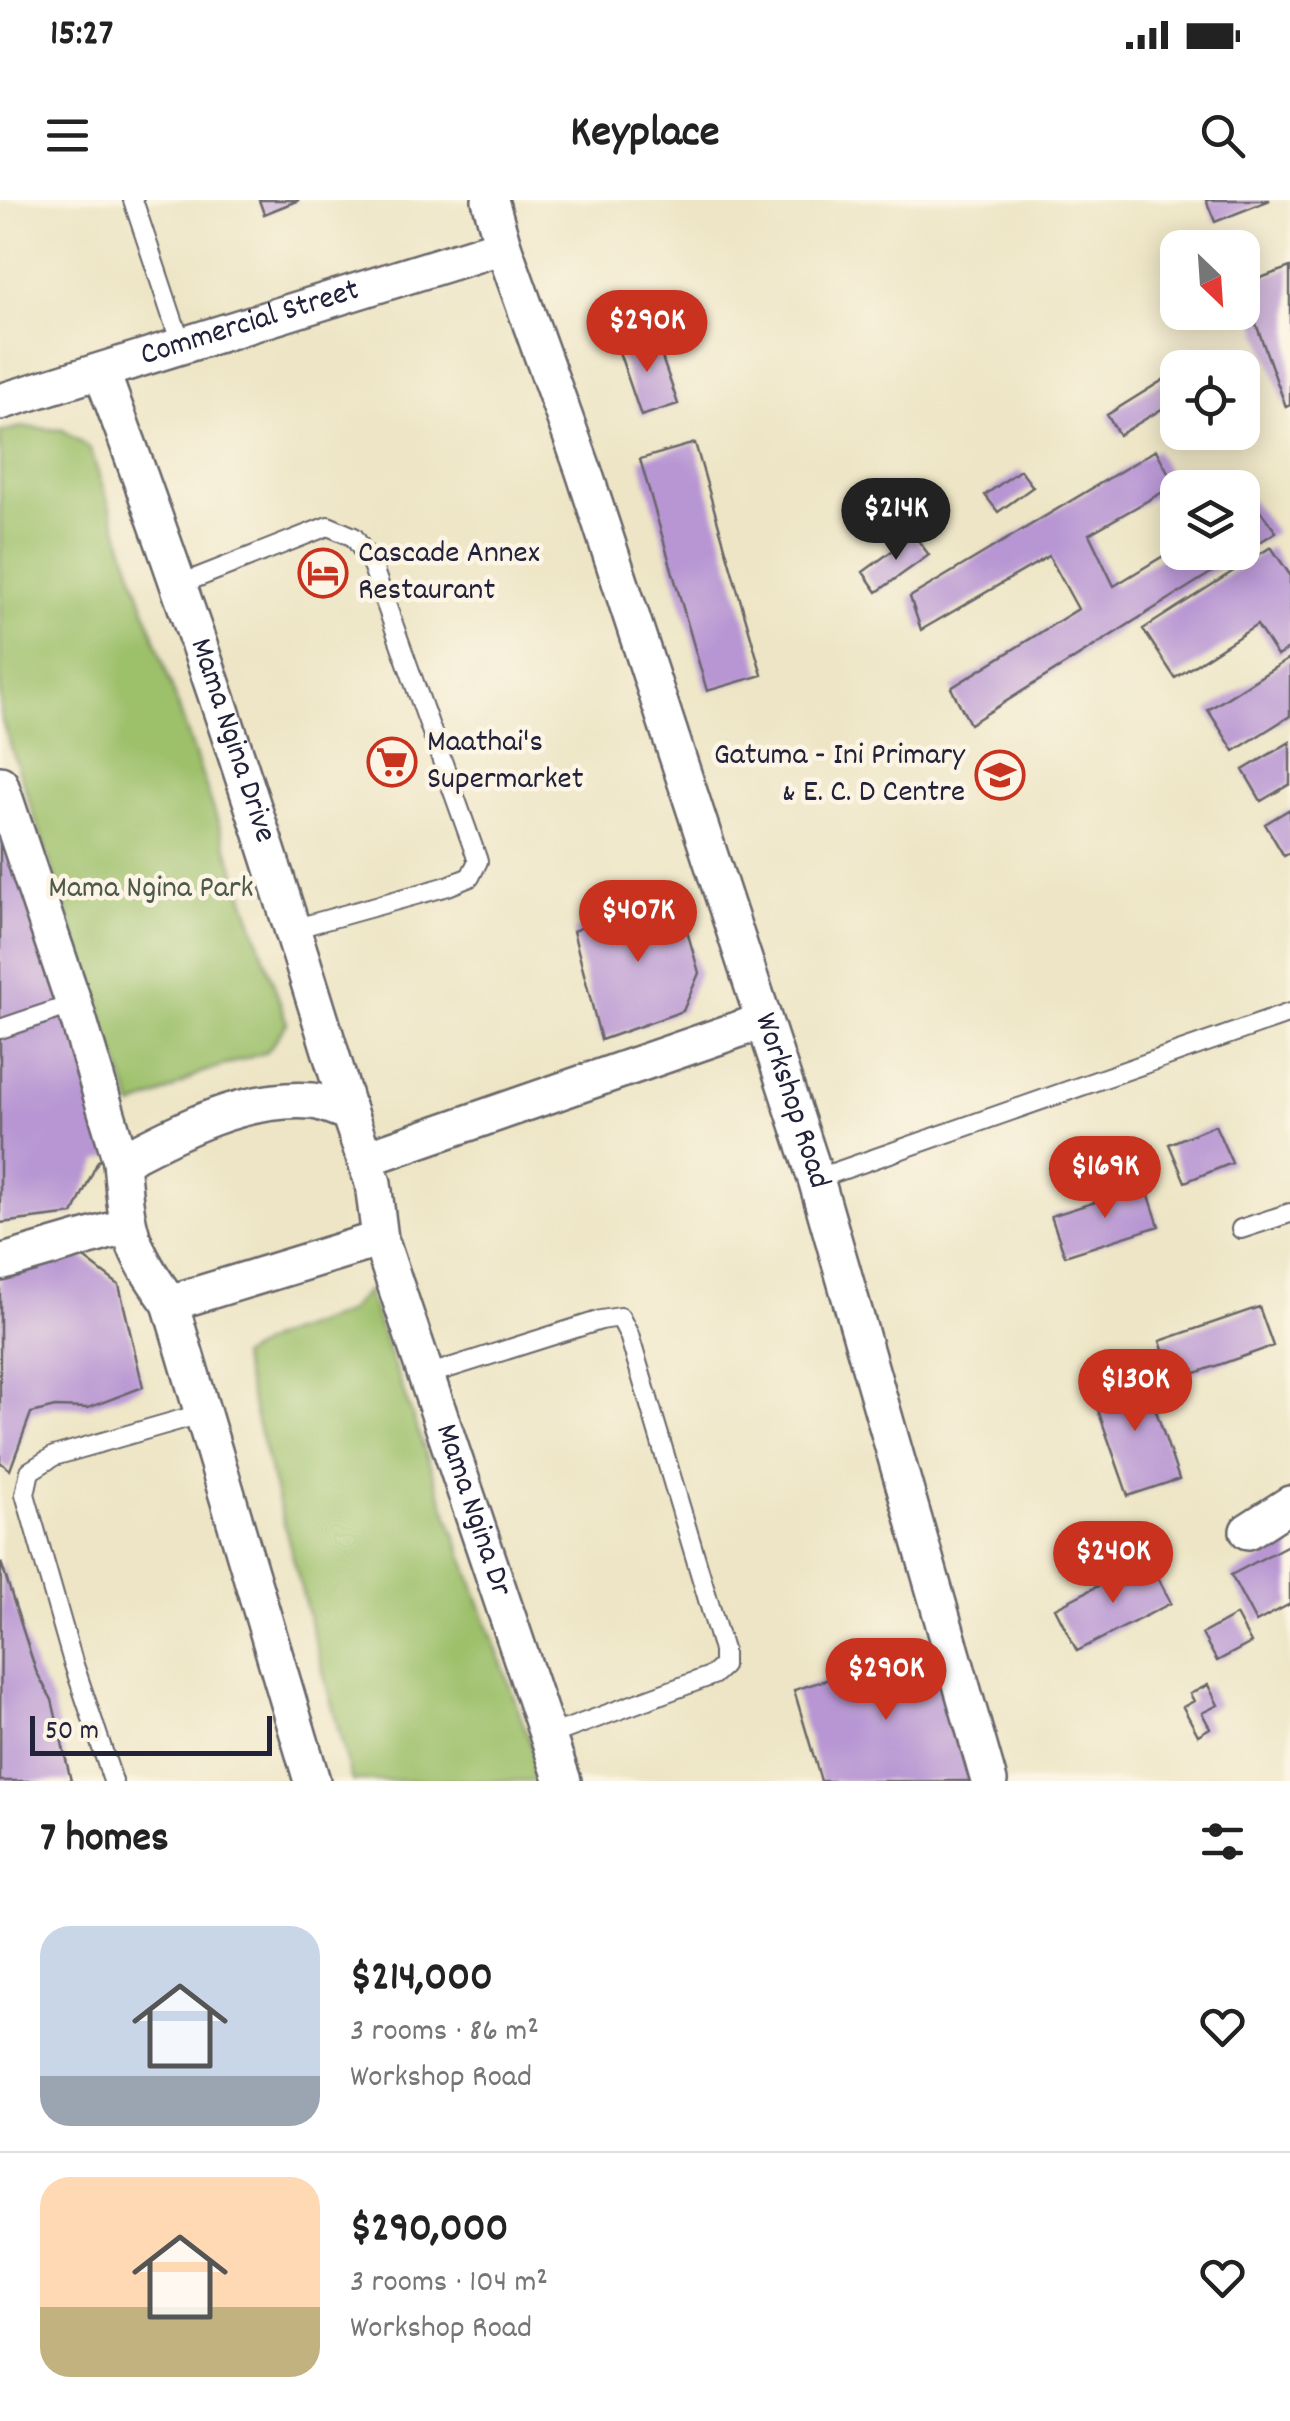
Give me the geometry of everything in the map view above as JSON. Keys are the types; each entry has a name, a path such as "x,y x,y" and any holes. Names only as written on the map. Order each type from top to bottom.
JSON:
{"street":[{"name":"Workshop Road","path":"490,200 816,1179 989,1781"},
{"name":"Commercial Street","path":"0,402 503,246"},
{"name":"Mama Ngina Drive","path":"102,372 181,584 349,1113 367,1158"},
{"path":"0,784 74,1004 121,1161 127,1226 140,1262 170,1303 312,1781"},
{"path":"367,1158 763,1021"},
{"path":"121,1161 214,1116 316,1101 349,1113"},
{"name":"Mama Ngina Dr","path":"367,1158 380,1240 563,1781"},
{"path":"0,1263 127,1226"},
{"path":"170,1303 380,1240"},
{"path":"1248,1532 1290,1504"}],"lane":[{"path":"133,200 181,344"},
{"path":"181,584 328,526 354,536 372,566 478,861 470,877 448,886 293,929"},
{"path":"0,1029 74,1004"},
{"path":"816,1179 1290,1013"},
{"path":"1240,1229 1290,1213"},
{"path":"427,1374 601,1320 620,1318 629,1334 723,1650 724,1666 548,1736"},
{"path":"113,1781 72,1662 24,1494 30,1470 54,1456 204,1414"}],"green space":[{"name":"Mama Ngina Park","path":"22,427 63,430 90,449 287,1023 267,1052 200,1073 133,1107 0,715 0,432"},
{"path":"367,1291 544,1781 352,1781 240,1357 269,1340 346,1313"}],"building":[{"path":"259,200 299,200 264,214"},
{"path":"1206,200 1270,200 1215,222"},
{"path":"1290,267 1290,405 1286,407 1258,330 1260,278"},
{"path":"654,334 678,404 641,416 617,346"},
{"path":"1160,382 1160,410 1119,435 1107,415"},
{"path":"695,443 762,675 707,691 640,459"},
{"path":"1156,450 1167,470 1160,470 1160,494 1089,534 1114,586 1160,558 1160,570 1215,570 970,724 951,688 1078,609 1049,556 921,630 910,597"},
{"path":"1020,470 1033,487 998,512 985,495"},
{"path":"1260,511 1276,532 1260,542"},
{"path":"914,535 929,555 877,592 863,572"},
{"path":"1271,547 1290,575 1290,648 1277,656 1257,625 1175,678 1143,629 1235,570 1260,570 1260,554"},
{"path":"1290,658 1290,716 1234,751 1208,710"},
{"path":"1290,742 1290,784 1261,801 1243,770"},
{"path":"0,773 112,1156 98,1161 73,1214 0,1223"},
{"path":"1290,809 1290,853 1284,856 1265,824"},
{"path":"675,889 699,973 683,1011 601,1040 573,931"},
{"path":"1215,1125 1232,1163 1185,1182 1169,1144"},
{"path":"1146,1186 1159,1226 1065,1256 1051,1216"},
{"path":"80,1255 119,1285 143,1387 88,1408 55,1407 31,1413 10,1470 0,1462 0,1275"},
{"path":"1259,1307 1273,1346 1173,1381 1160,1341"},
{"path":"1143,1372 1179,1479 1128,1496 1091,1390"},
{"path":"1290,1544 1290,1604 1256,1622 1231,1575"},
{"path":"1149,1560 1171,1603 1077,1651 1055,1608"},
{"path":"1,1562 36,1671 52,1700 71,1781 0,1781"},
{"path":"1236,1615 1251,1643 1217,1661 1202,1634"},
{"path":"937,1645 972,1781 821,1781 794,1690"},
{"path":"1208,1685 1218,1705 1202,1713 1210,1728 1198,1735 1183,1707 1194,1701 1190,1694"}],"place":[{"name":"Cascade Annex Restaurant","path":"323,573"},
{"name":"Maathai's Supermarket","path":"392,762"},
{"name":"Gatuma - Ini Primary & E. C. D Centre","path":"1000,775"}]}
